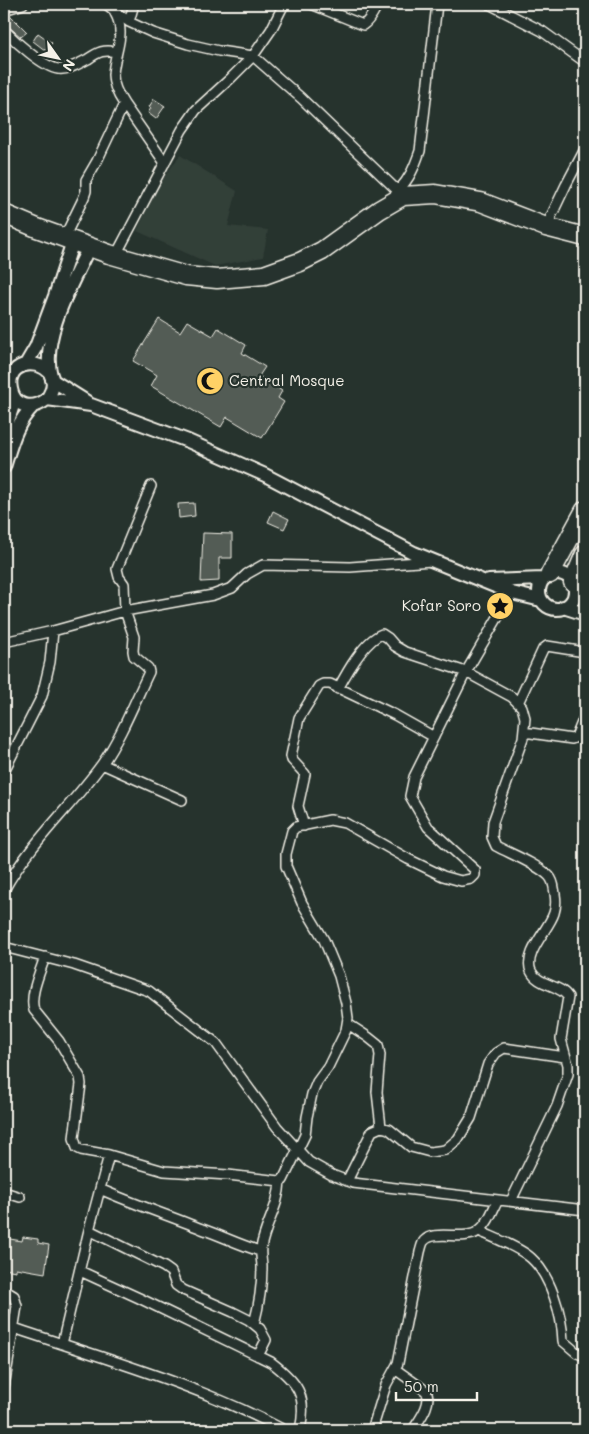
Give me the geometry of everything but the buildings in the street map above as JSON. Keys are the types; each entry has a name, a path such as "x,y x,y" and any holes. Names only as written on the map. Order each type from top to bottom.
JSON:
{"highway":[{"path":"4,214 89,247 186,276 217,280 264,275 300,262 322,251 401,194 435,194 481,202 546,227 585,237"},
{"path":"546,576 585,510"},
{"path":"578,588 585,554"}],"main road":[{"path":"4,433 11,379 14,372 23,366 36,347 55,296 69,240"},
{"path":"10,395 26,406 33,406 41,404 51,393 53,386 48,366 48,351 51,337 58,316 89,247"},
{"path":"4,372 34,364 41,366 47,370 52,378 91,405"},
{"path":"47,399 91,405 188,441 265,474 434,561 512,593 541,600 551,608 563,607 585,614"},
{"path":"4,467 18,425 24,414 33,406"},
{"path":"486,582 546,576 556,572 562,573 578,588 572,600 563,607"},
{"path":"541,600 539,586 546,576"}],"street":[{"path":"4,10 23,4"},
{"path":"106,4 129,22 153,33 188,44 253,56 301,98 401,194 415,167 420,151 437,4"},
{"path":"129,22 134,4"},
{"path":"116,255 182,130 196,110 253,56 271,30 284,4"},
{"path":"311,4 362,25 366,23 378,4"},
{"path":"494,5 542,31 585,62"},
{"path":"113,11 119,20 121,29 113,75 114,85 118,95 165,163"},
{"path":"4,30 40,61 58,70 74,66 98,52 107,50 117,52"},
{"path":"69,240 84,197 86,180 124,104"},
{"path":"546,227 585,149"},
{"path":"4,890 15,870 33,846 102,764 112,749 149,672 148,668 134,656 134,638 125,611 124,584 119,577 117,569 151,486"},
{"path":"4,642 53,631 125,611 213,595 232,588 247,574 263,565 350,567 434,561"},
{"path":"45,958 32,1004 34,1010 59,1041 80,1077 81,1084 74,1138 77,1148 164,1171 284,1180 306,1135 312,1094 317,1082 328,1067 348,1024 346,1003 324,940 302,903 286,866 286,854 292,831 296,827 330,820 345,823 408,859 443,876 461,881 472,879 475,875 475,870 428,827 410,796 414,777 466,672 512,593"},
{"path":"4,771 42,696 50,662 53,631"},
{"path":"338,689 351,665 365,648 382,634 405,652 466,672 512,697 522,707 525,718 523,738 493,822 492,837 496,846 540,870 550,878 553,884 556,901 555,912 533,950 529,962 531,971 537,979 564,992 568,997 561,1039 568,1065 568,1074 557,1106 511,1201"},
{"path":"518,702 542,649 546,646 585,652"},
{"path":"304,826 298,806 305,774 292,760 291,756 299,718 319,686 330,684 434,736"},
{"path":"524,732 572,739 576,737 585,715"},
{"path":"102,764 182,800"},
{"path":"4,947 74,965 149,991 216,1043 277,1127 308,1162 332,1174 353,1183 585,1210"},
{"path":"348,1024 378,1045 380,1055 377,1092 381,1127"},
{"path":"348,1181 372,1131 381,1127 389,1129 411,1147 430,1152 445,1150 458,1139 471,1118 488,1064 496,1053 504,1048 566,1057"},
{"path":"62,1344 109,1155"},
{"path":"254,1324 261,1286 262,1264 260,1251 280,1194 280,1181"},
{"path":"100,1188 150,1210 260,1251"},
{"path":"4,1192 20,1197"},
{"path":"372,1430 386,1385 400,1356 424,1240 432,1236 472,1235 479,1231 487,1221 498,1200"},
{"path":"89,1230 164,1267 171,1272 176,1285 183,1290 249,1320 260,1329 266,1340 258,1356"},
{"path":"479,1231 531,1258 542,1272 552,1292 559,1313 563,1341 577,1353 585,1356"},
{"path":"80,1271 271,1362 287,1374 298,1388 303,1408 300,1430"},
{"path":"4,1290 14,1296 17,1306 4,1387"},
{"path":"14,1328 190,1388 284,1430"},
{"path":"395,1369 426,1391 429,1396 428,1402 413,1430"}],"shaded area":[{"path":"180,155 237,191 228,226 268,230 263,257 215,266 137,231 158,186"}],"place":[{"name":"Central Mosque","path":"210,381"},
{"name":"Kofar Soro","path":"500,606"}]}
